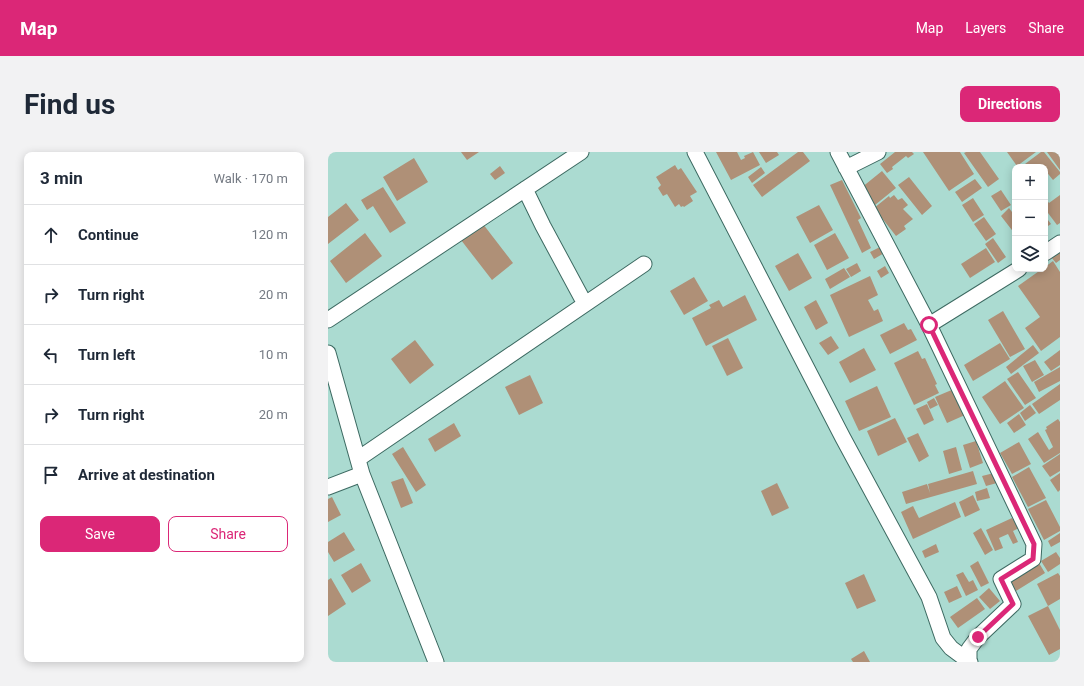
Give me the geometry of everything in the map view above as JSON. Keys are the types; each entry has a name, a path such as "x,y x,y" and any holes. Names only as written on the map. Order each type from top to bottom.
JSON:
{"street":[{"path":"328,320 581,152"},
{"path":"695,152 843,438 929,597 944,638 951,648 969,661"},
{"path":"838,152 929,325 1034,544 1033,559 1001,579 1013,604 978,637 969,649 969,661"},
{"path":"846,168 878,152"},
{"path":"525,189 585,304"},
{"path":"1048,251 1060,243"},
{"path":"358,459 644,264"},
{"path":"929,325 1014,272"},
{"path":"328,353 362,474 436,662"},
{"path":"328,487 362,474"}],"building":[{"path":"461,152 479,152 467,160"},
{"path":"716,152 737,152 741,160 745,158 744,156 753,152 760,165 731,180"},
{"path":"759,152 777,152 779,155 766,163"},
{"path":"798,152 803,152 810,161 762,197 753,185"},
{"path":"895,152 912,152 914,154 908,158 906,156 887,173 880,164"},
{"path":"923,152 960,152 974,174 949,191"},
{"path":"980,152 999,179 988,187 964,153"},
{"path":"1007,152 1036,152 1020,164 1016,164"},
{"path":"1041,152 1044,152 1060,174 1053,180 1048,174 1048,164 1025,164"},
{"path":"1047,152 1060,152 1060,170"},
{"path":"414,158 428,182 397,201 383,177"},
{"path":"675,165 678,170 681,168 697,192 690,196 693,201 684,207 681,207 679,204 675,207 667,194 663,196 658,188 661,185 656,177"},
{"path":"500,166 505,173 495,180 490,174"},
{"path":"761,167 765,173 752,183 748,177"},
{"path":"882,171 896,188 875,205 861,188"},
{"path":"909,177 932,206 922,215 898,185"},
{"path":"975,179 982,188 962,202 955,192"},
{"path":"842,180 861,218 858,220 871,248 862,253 830,185"},
{"path":"383,187 406,223 390,233 373,206 367,210 361,200"},
{"path":"1001,190 1011,205 1001,211 991,196"},
{"path":"894,195 898,200 902,198 908,205 903,209 913,219 904,226 906,229 896,236 874,208 889,196 890,198"},
{"path":"1060,195 1060,223 1057,225 1048,213 1048,202 1049,203"},
{"path":"973,198 984,215 973,222 962,205"},
{"path":"346,203 359,220 328,244 328,217"},
{"path":"819,205 833,230 810,243 796,217"},
{"path":"1009,208 1012,212 1012,230 1001,216"},
{"path":"984,217 996,234 986,241 974,224"},
{"path":"483,224 513,263 492,280 461,240"},
{"path":"365,233 382,256 346,283 330,261"},
{"path":"835,233 849,258 827,270 814,245"},
{"path":"993,238 1006,257 998,263 985,244"},
{"path":"882,246 886,252 874,259 870,252"},
{"path":"986,248 995,262 970,278 961,264"},
{"path":"1060,251 1060,260 1056,263 1051,257"},
{"path":"798,253 812,278 789,291 775,266"},
{"path":"1053,261 1060,272 1060,337 1041,351 1025,328 1040,317 1018,286 1038,272 1048,272 1048,265"},
{"path":"857,263 861,271 851,277 846,269"},
{"path":"885,266 889,273 881,278 877,271"},
{"path":"844,268 850,277 830,289 825,279"},
{"path":"870,276 878,295 868,300 874,311 878,309 883,321 849,337 830,295"},
{"path":"694,277 708,301 684,315 670,291"},
{"path":"745,295 757,320 706,346 692,318 711,308 709,305 719,300 723,307"},
{"path":"816,300 828,323 816,330 804,307"},
{"path":"1003,311 1025,349 1010,357 988,320"},
{"path":"904,323 908,330 911,329 917,340 890,354 880,335"},
{"path":"831,336 839,348 828,355 819,343"},
{"path":"728,338 743,368 727,376 712,346"},
{"path":"415,340 434,365 410,384 391,359"},
{"path":"1000,343 1010,359 973,381 964,365"},
{"path":"1033,345 1039,353 1011,374 1006,367"},
{"path":"864,348 876,370 850,383 839,362"},
{"path":"1060,350 1060,365 1051,371 1044,362"},
{"path":"918,351 922,359 925,358 937,384 935,385 939,393 914,405 894,363"},
{"path":"1035,360 1044,375 1032,382 1023,366"},
{"path":"1060,367 1060,381 1039,392 1034,382"},
{"path":"1018,372 1036,398 1025,405 1007,379"},
{"path":"530,375 543,403 519,415 505,387"},
{"path":"1005,381 1024,408 1000,424 982,397"},
{"path":"1060,384 1060,400 1039,414 1032,404"},
{"path":"877,386 891,417 859,431 845,401"},
{"path":"954,389 965,415 947,423 935,397"},
{"path":"934,398 938,405 930,409 927,402"},
{"path":"927,404 934,420 924,425 916,409"},
{"path":"1030,405 1036,413 1025,421 1020,413"},
{"path":"1019,414 1026,425 1014,433 1007,423"},
{"path":"895,418 907,442 878,456 867,431"},
{"path":"1058,419 1060,422 1060,453 1044,463 1028,439 1038,432 1049,450 1053,447 1045,430 1047,429 1046,427"},
{"path":"454,423 461,436 435,452 428,439"},
{"path":"918,433 929,456 919,462 907,438"},
{"path":"976,441 983,463 970,468 963,445"},
{"path":"1019,442 1031,464 1012,474 1000,453"},
{"path":"403,447 426,485 416,492 392,454"},
{"path":"956,447 962,470 949,474 943,451"},
{"path":"1060,454 1060,471 1050,477 1042,466"},
{"path":"1029,467 1046,498 1028,507 1012,477"},
{"path":"973,471 977,484 906,504 902,492 927,484 930,493 928,484"},
{"path":"994,473 997,483 986,486 982,476"},
{"path":"1060,473 1060,490 1058,492 1050,480"},
{"path":"403,478 413,503 401,508 391,482"},
{"path":"777,483 789,508 772,516 761,491"},
{"path":"987,488 990,498 977,501 975,492"},
{"path":"973,495 980,510 965,517 959,502"},
{"path":"332,497 341,515 328,522 328,499"},
{"path":"1046,500 1060,527 1060,531 1044,540 1028,509"},
{"path":"955,502 961,517 913,539 901,512 913,506 919,518"},
{"path":"1012,518 1019,528 1013,531 1018,542 1013,544 1008,534 999,538 1003,548 995,551 986,530"},
{"path":"981,528 993,550 985,555 973,533"},
{"path":"344,532 355,550 334,562 328,552 328,542"},
{"path":"1060,533 1060,542 1051,547 1048,541"},
{"path":"936,544 939,552 925,558 922,551"},
{"path":"1056,552 1060,558 1060,564 1048,572 1041,561"},
{"path":"978,561 989,583 981,587 970,566"},
{"path":"361,563 371,581 352,593 341,575"},
{"path":"1039,563 1045,573 1016,591 1010,581"},
{"path":"963,572 969,582 973,580 978,590 966,596 956,575"},
{"path":"1058,573 1060,576 1060,599 1048,606 1037,584"},
{"path":"864,574 876,601 857,609 845,583"},
{"path":"331,578 346,604 328,616 328,580"},
{"path":"957,586 962,597 949,603 944,592"},
{"path":"989,588 1000,601 990,609 979,597"},
{"path":"977,598 985,609 958,628 950,617"},
{"path":"1048,606 1060,630 1060,649 1049,655 1028,616"},
{"path":"864,651 870,662 853,662 851,659"}],"route":[{"path":"929,325 1034,544 1033,559 1001,579 1013,604 978,637"}]}
